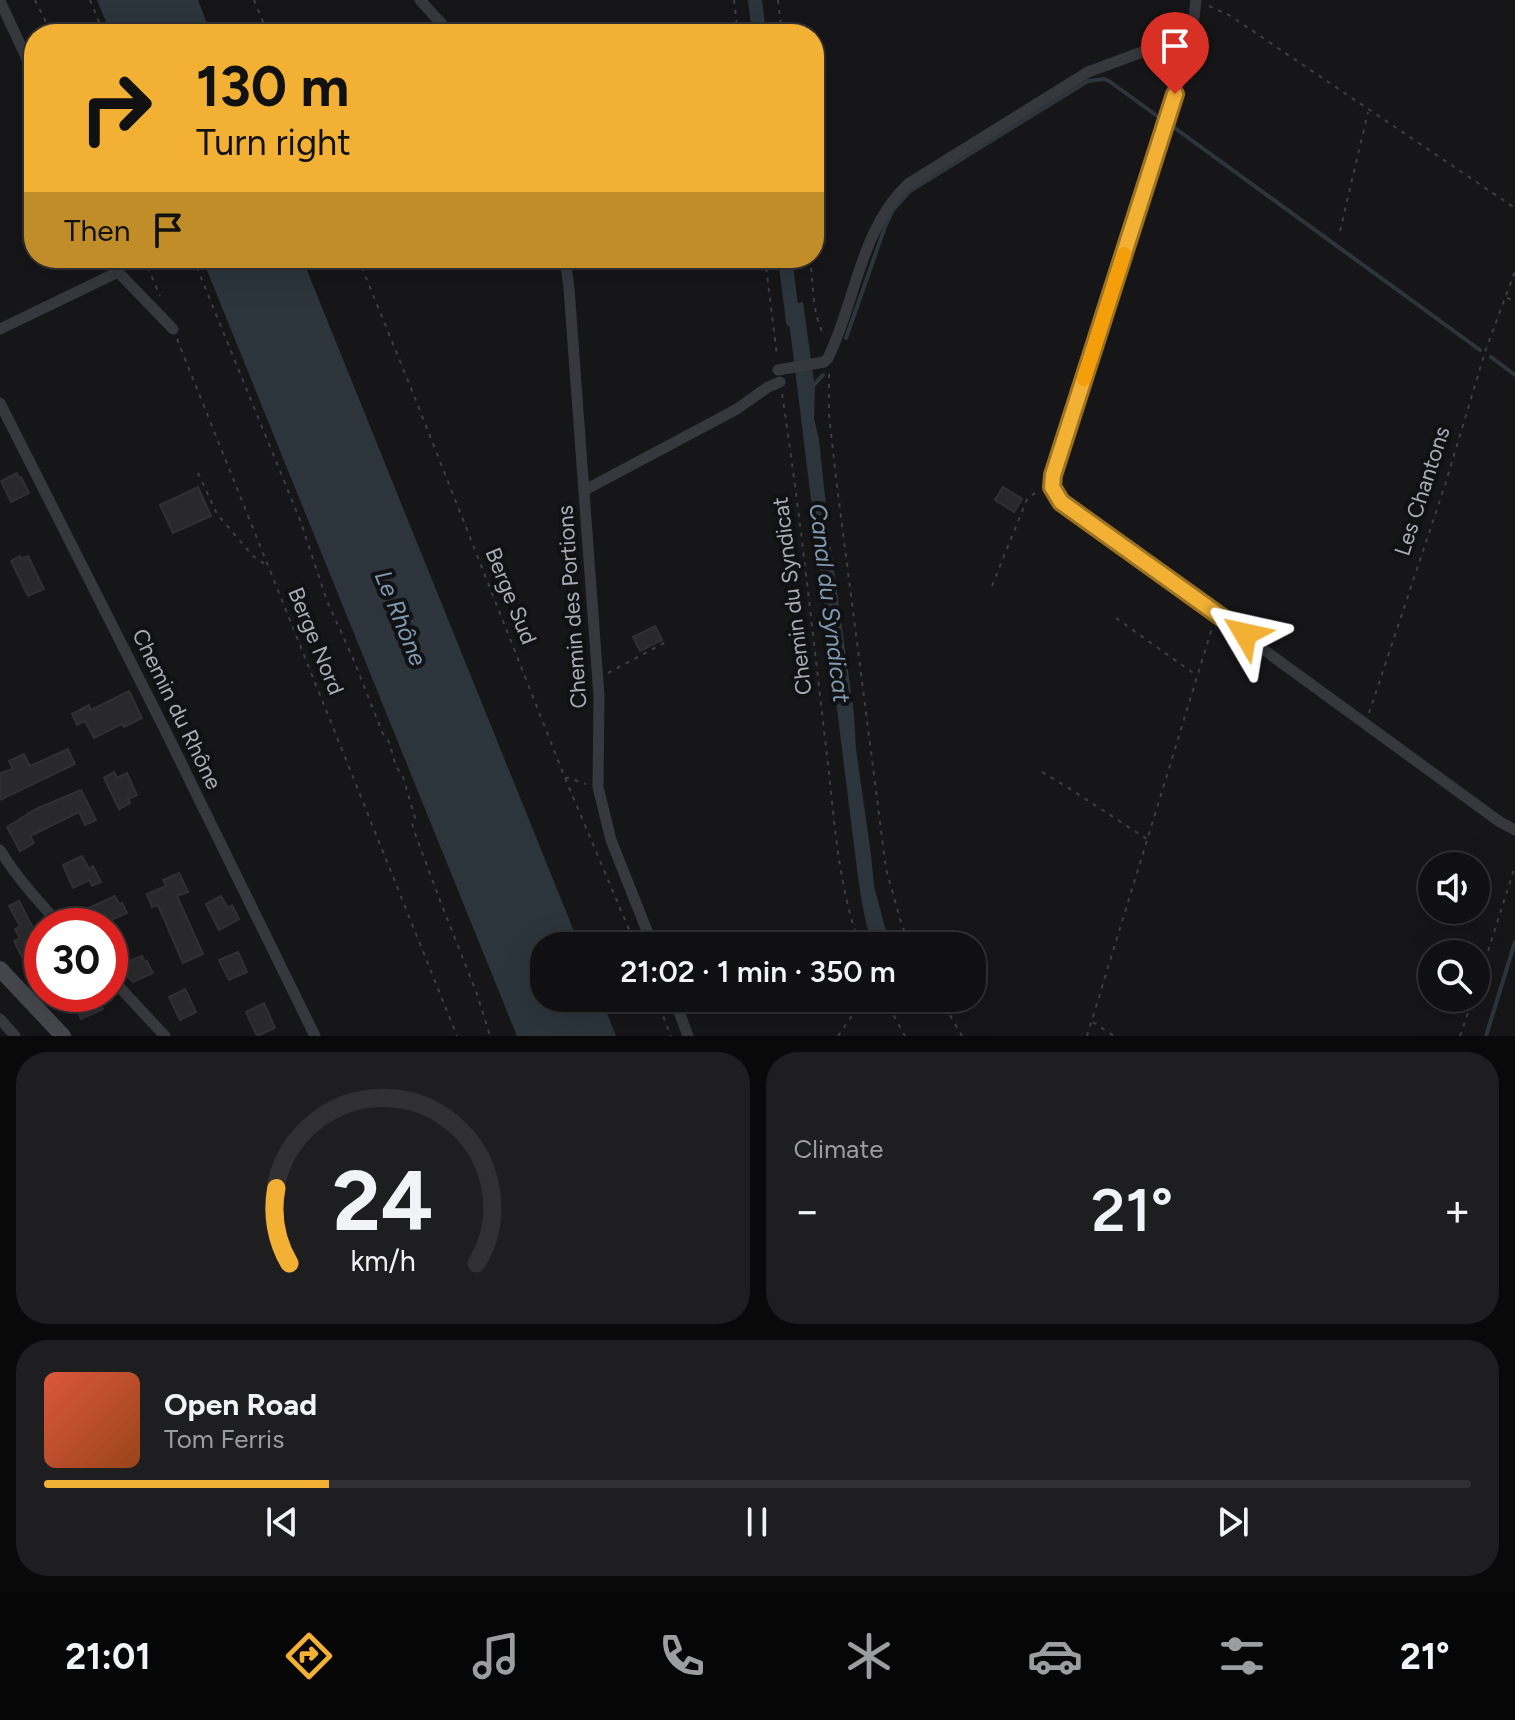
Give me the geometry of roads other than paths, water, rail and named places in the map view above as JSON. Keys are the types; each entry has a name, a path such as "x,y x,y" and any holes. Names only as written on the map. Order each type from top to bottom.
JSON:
{"main road":[{"path":"0,969 63,1036"}],"street":[{"path":"420,0 442,24"},
{"path":"0,1 24,53"},
{"path":"1196,1 1192,39 1053,475 1052,487 1061,502 1515,830"},
{"path":"585,490 737,409 781,374 824,362 834,344 878,226 893,199 908,184 1088,72 1161,45 1192,39"},
{"path":"116,268 173,329"},
{"name":"Chemin des Portions","path":"566,268 598,678 598,787 611,840 647,932"},
{"path":"0,329 118,272"},
{"name":"Chemin du Rhône","path":"0,403 315,1036"},
{"path":"0,850 45,908"},
{"path":"128,996 165,1036"},
{"path":"679,1012 688,1036"},
{"path":"0,1019 15,1036"}],"water":[{"path":"97,0 198,0 207,24 107,24"},
{"name":"Le Rhône","path":"206,268 306,268 574,932 530,932 530,1012 607,1012 616,1036 517,1036"},
{"name":"Canal du Syndicat","path":"803,302 815,389 814,418 874,886 886,932 869,932 858,879 787,305"}],"waterway":[{"name":"Canal du Syndicat","path":"755,0 758,24"},
{"path":"846,338 886,224 893,210 910,191 1088,81 1109,81 1160,118"},
{"path":"1172,126 1480,350"},
{"name":"Canal du Syndicat","path":"786,268 793,321"},
{"path":"1491,357 1515,375"},
{"path":"811,388 823,375"},
{"path":"1486,1036 1515,942"}]}
